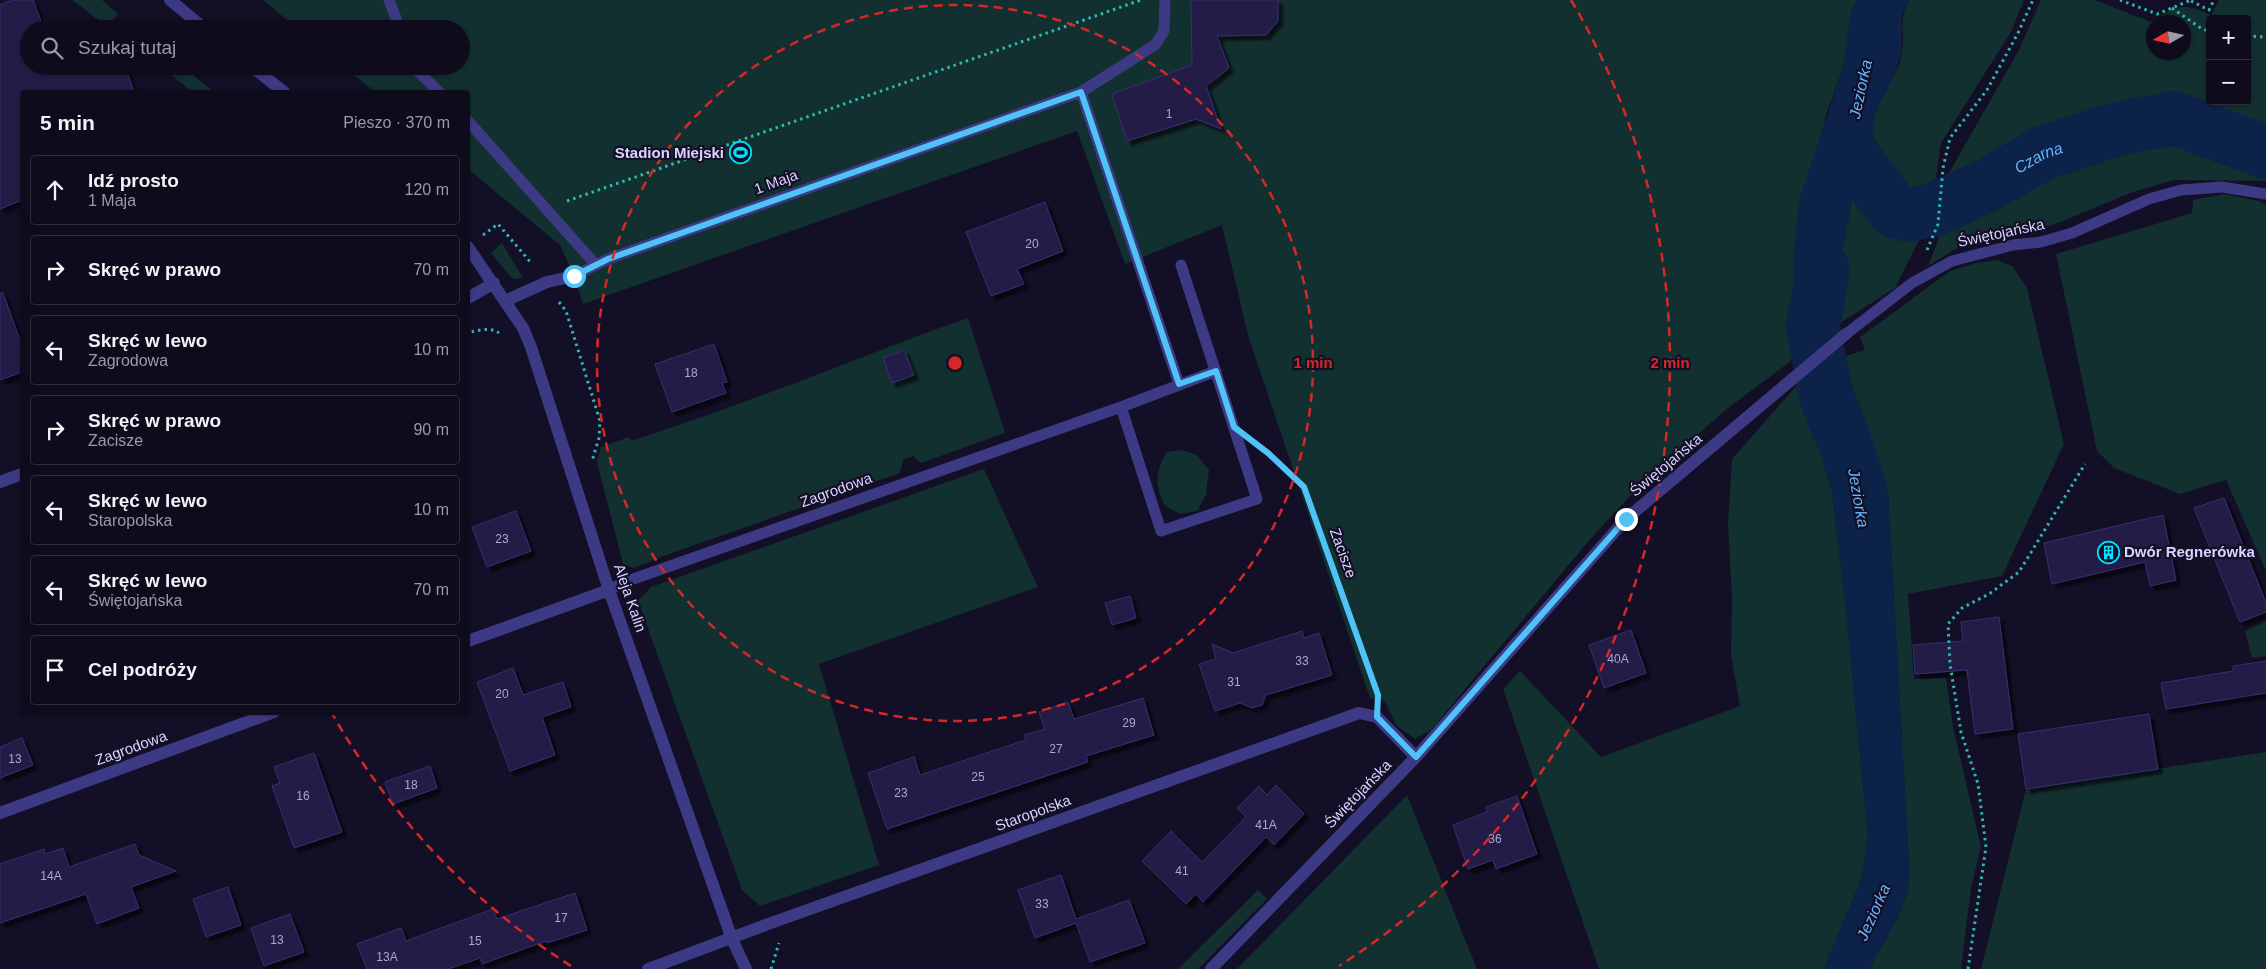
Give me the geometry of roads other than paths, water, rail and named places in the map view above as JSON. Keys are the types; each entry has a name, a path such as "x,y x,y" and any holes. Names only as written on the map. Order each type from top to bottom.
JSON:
{"street":[{"path":"170,0 194,20"},
{"path":"262,75 281,90"},
{"name":"Aleja Kalin","path":"470,250 523,328 531,347 609,590 732,939 746,969"},
{"name":"1 Maja","path":"505,302 547,282 574,276"},
{"path":"470,297 494,284"},
{"name":"Świętojańska","path":"1211,969 1416,757 1626,519 1846,334"},
{"path":"0,482 20,475"},
{"name":"Zagrodowa","path":"470,640 609,590"},
{"name":"Staropolska","path":"648,969 771,923 1360,713 1377,717 1416,757"},
{"name":"Zagrodowa","path":"0,813 266,715"}],"lane":[{"path":"389,0 397,20"},
{"name":"1 Maja","path":"574,276 596,265 1081,92 1155,46 1164,31 1165,0"},
{"path":"422,75 437,90"},
{"path":"1081,92 1179,384"},
{"path":"470,123 596,265"},
{"name":"Świętojańska","path":"1846,334 1912,283 1934,270 1965,256 2013,245 2041,242 2072,233 2149,200 2181,190 2222,187 2266,194"},
{"path":"1121,407 1161,531 1257,499 1181,265"},
{"name":"Zagrodowa","path":"609,590 649,573 1121,407 1216,371"}],"water":[{"path":"1857,0 1909,0 1902,15 1902,52 1893,77 1875,113 1871,148 1856,180 1842,252 1837,325 1803,352 1793,263 1799,200 1843,68 1851,14"},
{"path":"1842,357 1873,441 1888,493 1909,865 1908,890 1896,921 1869,969 1824,969 1861,880 1868,837 1845,599 1832,491 1799,383"}],"waterway":[{"name":"Czarna","path":"1846,146 1894,211 1908,215 1933,210 1986,186 2043,153 2117,129 2174,118 2266,152"},
{"name":"Jeziorka","path":"1823,269 1813,326 1826,397 1843,439"}],"place":[{"name":"Stadion Miejski","path":"740,153"},
{"name":"Dwór Regnerówka","path":"2108,552"}]}
